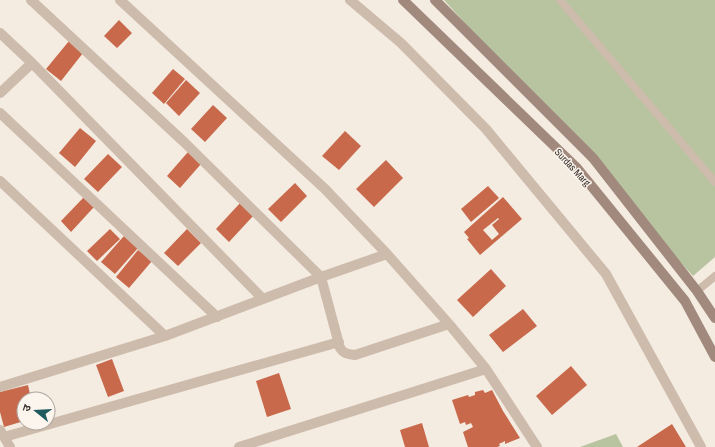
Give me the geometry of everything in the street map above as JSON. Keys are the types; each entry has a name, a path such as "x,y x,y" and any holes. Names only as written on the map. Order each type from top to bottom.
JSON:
{"main road":[{"name":"Surdas Marg","path":"403,0 576,167 685,301 715,357"},
{"name":"Surdas Marg","path":"435,0 593,158 697,291 715,318"},
{"path":"685,301 697,291"}],"street":[{"path":"31,0 184,142 321,277 343,352 355,355 449,324"},
{"path":"120,0 325,189 387,254 449,324 486,369 537,447"},
{"path":"350,0 401,43 486,129 606,274 701,447"},
{"path":"0,33 32,63 263,299"},
{"path":"0,93 32,63"},
{"path":"0,113 217,317"},
{"path":"0,181 165,336"},
{"path":"0,387 165,336 321,277 387,254"},
{"path":"10,447 2,433 339,342"},
{"path":"238,447 486,369"}],"lane":[{"path":"560,0 715,182"},
{"path":"697,291 715,276"}],"green space":[{"path":"444,0 715,0 715,257 693,276"},
{"path":"616,434 623,447 580,447"}],"building":[{"path":"119,20 132,33 117,48 104,36"},
{"path":"69,41 83,53 61,81 46,69"},
{"path":"173,69 185,79 164,104 152,93"},
{"path":"186,80 200,93 179,116 166,103"},
{"path":"213,105 227,118 205,142 191,129"},
{"path":"80,128 96,141 75,167 59,153"},
{"path":"345,131 361,146 339,170 322,156"},
{"path":"188,152 201,164 180,188 167,176"},
{"path":"108,154 122,167 98,192 84,179"},
{"path":"386,160 403,178 374,207 356,189"},
{"path":"295,183 307,196 281,222 268,209"},
{"path":"488,186 499,198 471,222 461,209"},
{"path":"84,197 94,207 71,232 61,221"},
{"path":"503,197 522,219 480,255 467,239 469,238 464,232","holes":["498,218 499,219 492,225 499,234 492,240 483,230"]},
{"path":"241,202 254,215 229,242 216,229"},
{"path":"110,229 120,239 97,261 87,251"},
{"path":"187,229 201,243 178,266 164,253"},
{"path":"124,236 138,248 115,274 101,262"},
{"path":"138,250 152,261 129,288 116,277"},
{"path":"491,269 506,286 473,317 457,300"},
{"path":"523,309 537,326 503,352 489,335"},
{"path":"112,359 124,391 108,397 96,365"},
{"path":"571,366 587,385 552,415 536,396"},
{"path":"279,373 291,409 267,417 256,381"},
{"path":"28,385 29,391 16,391 16,423 4,427 0,412 0,392"},
{"path":"483,390 485,393 492,390 520,438 505,444 505,441 497,447 468,447 463,432 473,427 471,423 466,425 465,422 460,424 452,400 468,395 469,397 475,395 475,392"},
{"path":"422,423 429,447 405,447 400,430"},
{"path":"672,424 686,447 637,447"}]}
